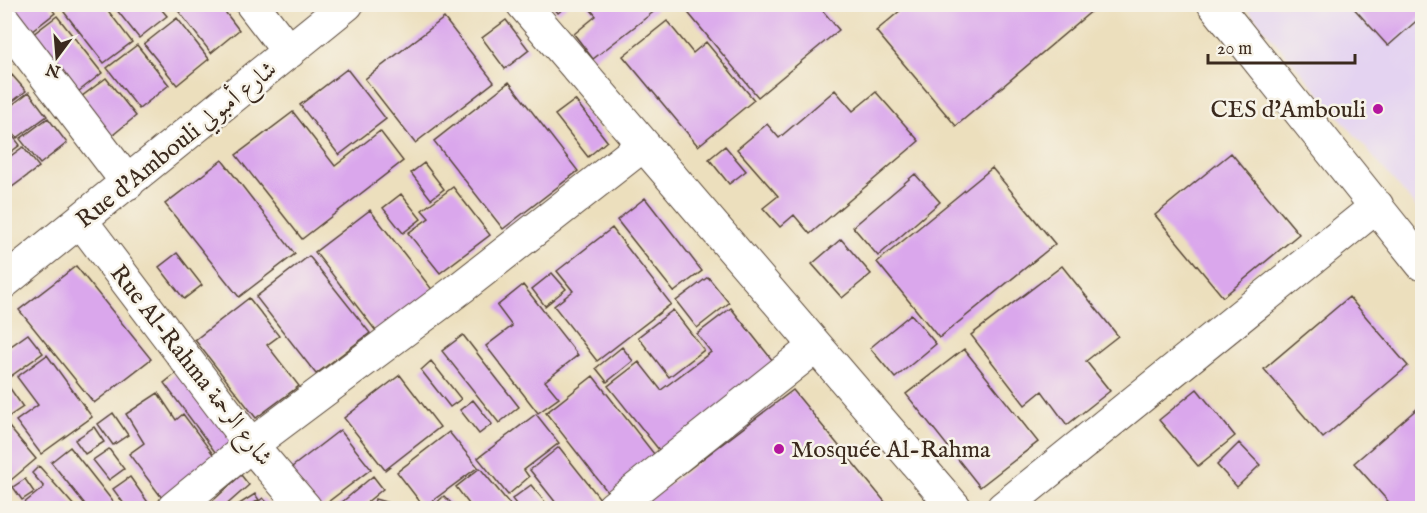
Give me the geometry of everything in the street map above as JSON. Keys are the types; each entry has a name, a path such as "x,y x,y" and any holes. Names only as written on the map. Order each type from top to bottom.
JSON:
{"street":[{"path":"252,4 289,52"},
{"name":"Rue d'Ambouli شارع أمبولي","path":"4,282 347,4"},
{"path":"523,4 955,508"},
{"path":"1214,4 1422,264"},
{"path":"4,21 128,183"},
{"path":"174,508 251,445 463,286 643,144"},
{"path":"1003,508 1377,206"},
{"name":"Rue Al-Rahma شارع الرحمة","path":"81,221 251,445 304,508"},
{"path":"613,508 816,346"}],"shaded area":[{"name":"CES d'Ambouli","path":"1244,5 1422,5 1422,214"}],"building":[{"path":"4,4 48,4 55,13 22,39 4,16"},
{"path":"74,4 103,4 132,42 104,63 64,12"},
{"path":"112,4 157,4 167,16 139,38"},
{"path":"173,4 219,4 239,30 211,53"},
{"path":"551,4 569,4 558,13"},
{"path":"586,4 651,4 656,10 593,59 574,34 596,16"},
{"path":"691,4 817,4 839,30 758,97 685,9"},
{"path":"908,4 1100,4 956,126 876,31"},
{"path":"1350,4 1422,4 1422,16 1388,46"},
{"path":"57,16 102,73 69,99 24,41"},
{"path":"177,18 209,59 177,85 144,44"},
{"path":"444,18 494,82 415,143 365,79"},
{"path":"506,20 529,50 505,69 482,38"},
{"path":"667,21 693,53 706,42 754,100 698,146 623,56"},
{"path":"137,45 169,85 139,109 107,68"},
{"path":"347,69 386,119 339,155 300,105"},
{"path":"12,75 26,91 4,108 4,80"},
{"path":"106,78 136,116 108,139 77,100"},
{"path":"509,82 578,171 503,229 434,141"},
{"path":"835,90 853,111 876,92 919,141 810,234 794,215 780,227 763,208 778,196 737,149 767,124 779,138"},
{"path":"29,92 47,116 17,138 4,123 4,111"},
{"path":"575,100 607,141 588,157 555,115"},
{"path":"293,112 335,166 380,131 403,161 302,239 236,155"},
{"path":"48,118 67,143 40,164 20,139"},
{"path":"4,125 20,145 4,157"},
{"path":"725,146 746,171 729,184 709,159"},
{"path":"23,147 39,167 4,193 4,161"},
{"path":"1231,153 1299,234 1223,297 1155,215"},
{"path":"222,160 295,254 239,297 165,204"},
{"path":"424,163 444,189 431,199 411,173"},
{"path":"992,168 1055,244 939,338 877,262"},
{"path":"915,174 940,202 878,256 853,227"},
{"path":"453,187 490,235 440,273 408,233 429,218 422,210"},
{"path":"401,194 421,219 403,233 383,208"},
{"path":"645,198 702,271 674,292 617,220"},
{"path":"370,210 434,292 379,335 315,252"},
{"path":"612,228 671,304 597,361 554,306 573,291 557,271"},
{"path":"841,239 871,274 842,298 812,264"},
{"path":"177,253 202,285 184,299 159,267"},
{"path":"309,256 370,333 316,374 256,297"},
{"path":"76,266 151,359 94,403 19,310"},
{"path":"1062,266 1118,336 1086,361 1110,391 1067,425 1042,391 1025,405 971,335"},
{"path":"552,273 566,289 545,306 532,289"},
{"path":"708,277 729,303 697,328 676,301"},
{"path":"523,285 578,355 545,381 559,398 538,413 486,346 512,326 497,306"},
{"path":"1349,297 1408,366 1323,438 1264,369"},
{"path":"249,298 279,336 267,345 299,386 256,418 195,340"},
{"path":"731,308 777,366 663,455 608,386 639,362 661,390 711,352 697,334"},
{"path":"673,310 704,350 669,377 638,337"},
{"path":"911,314 936,344 895,378 870,348"},
{"path":"28,334 43,353 4,381 4,351"},
{"path":"463,335 519,407 499,423 442,351"},
{"path":"622,347 633,361 607,382 596,368"},
{"path":"964,349 1038,442 980,487 906,394"},
{"path":"47,355 92,417 41,454 16,421 38,405 17,377"},
{"path":"431,361 461,399 450,407 421,370"},
{"path":"183,368 238,441 218,456 164,383"},
{"path":"400,375 440,427 385,470 344,418"},
{"path":"593,376 658,459 610,495 546,413"},
{"path":"7,384 23,407 8,417 4,412 4,386"},
{"path":"1197,389 1235,436 1198,466 1159,420"},
{"name":"Mosquée Al-Rahma","path":"793,390 890,508 638,508"},
{"path":"158,393 176,420 183,414 216,458 162,498 129,454 144,443 126,414"},
{"path":"473,400 492,424 479,434 460,410"},
{"path":"1419,407 1422,411 1422,508 1394,508 1354,463"},
{"path":"113,413 128,435 113,445 98,424"},
{"path":"536,414 559,443 524,470 529,477 508,495 478,458"},
{"path":"4,421 36,459 4,486"},
{"path":"94,427 104,442 85,454 75,440"},
{"path":"340,430 371,469 320,508 288,470"},
{"path":"449,432 478,467 424,507 397,472"},
{"path":"1239,443 1260,465 1237,487 1217,465"},
{"path":"70,447 118,508 88,508 51,462"},
{"path":"559,447 605,505 601,508 560,508 530,470"},
{"path":"109,449 124,469 109,480 93,460"},
{"path":"39,466 76,508 27,508 23,504 44,487 32,473"},
{"path":"480,468 513,508 472,508 456,487"},
{"path":"241,475 249,485 223,508 205,508"},
{"path":"373,476 383,489 360,508 335,508"},
{"path":"130,477 152,508 127,508 113,489"},
{"path":"25,479 34,492 22,500 13,487"},
{"path":"531,485 550,508 519,508 512,499"},
{"path":"255,494 259,500 246,508 233,508"},
{"path":"444,496 456,508 431,508"},
{"path":"4,497 14,508 4,508"},
{"path":"263,498 272,508 250,508"},
{"path":"375,499 389,503 387,508 373,508"}],"place":[{"name":"CES d'Ambouli","path":"1378,109"},
{"name":"Mosquée Al-Rahma","path":"779,449"}]}
